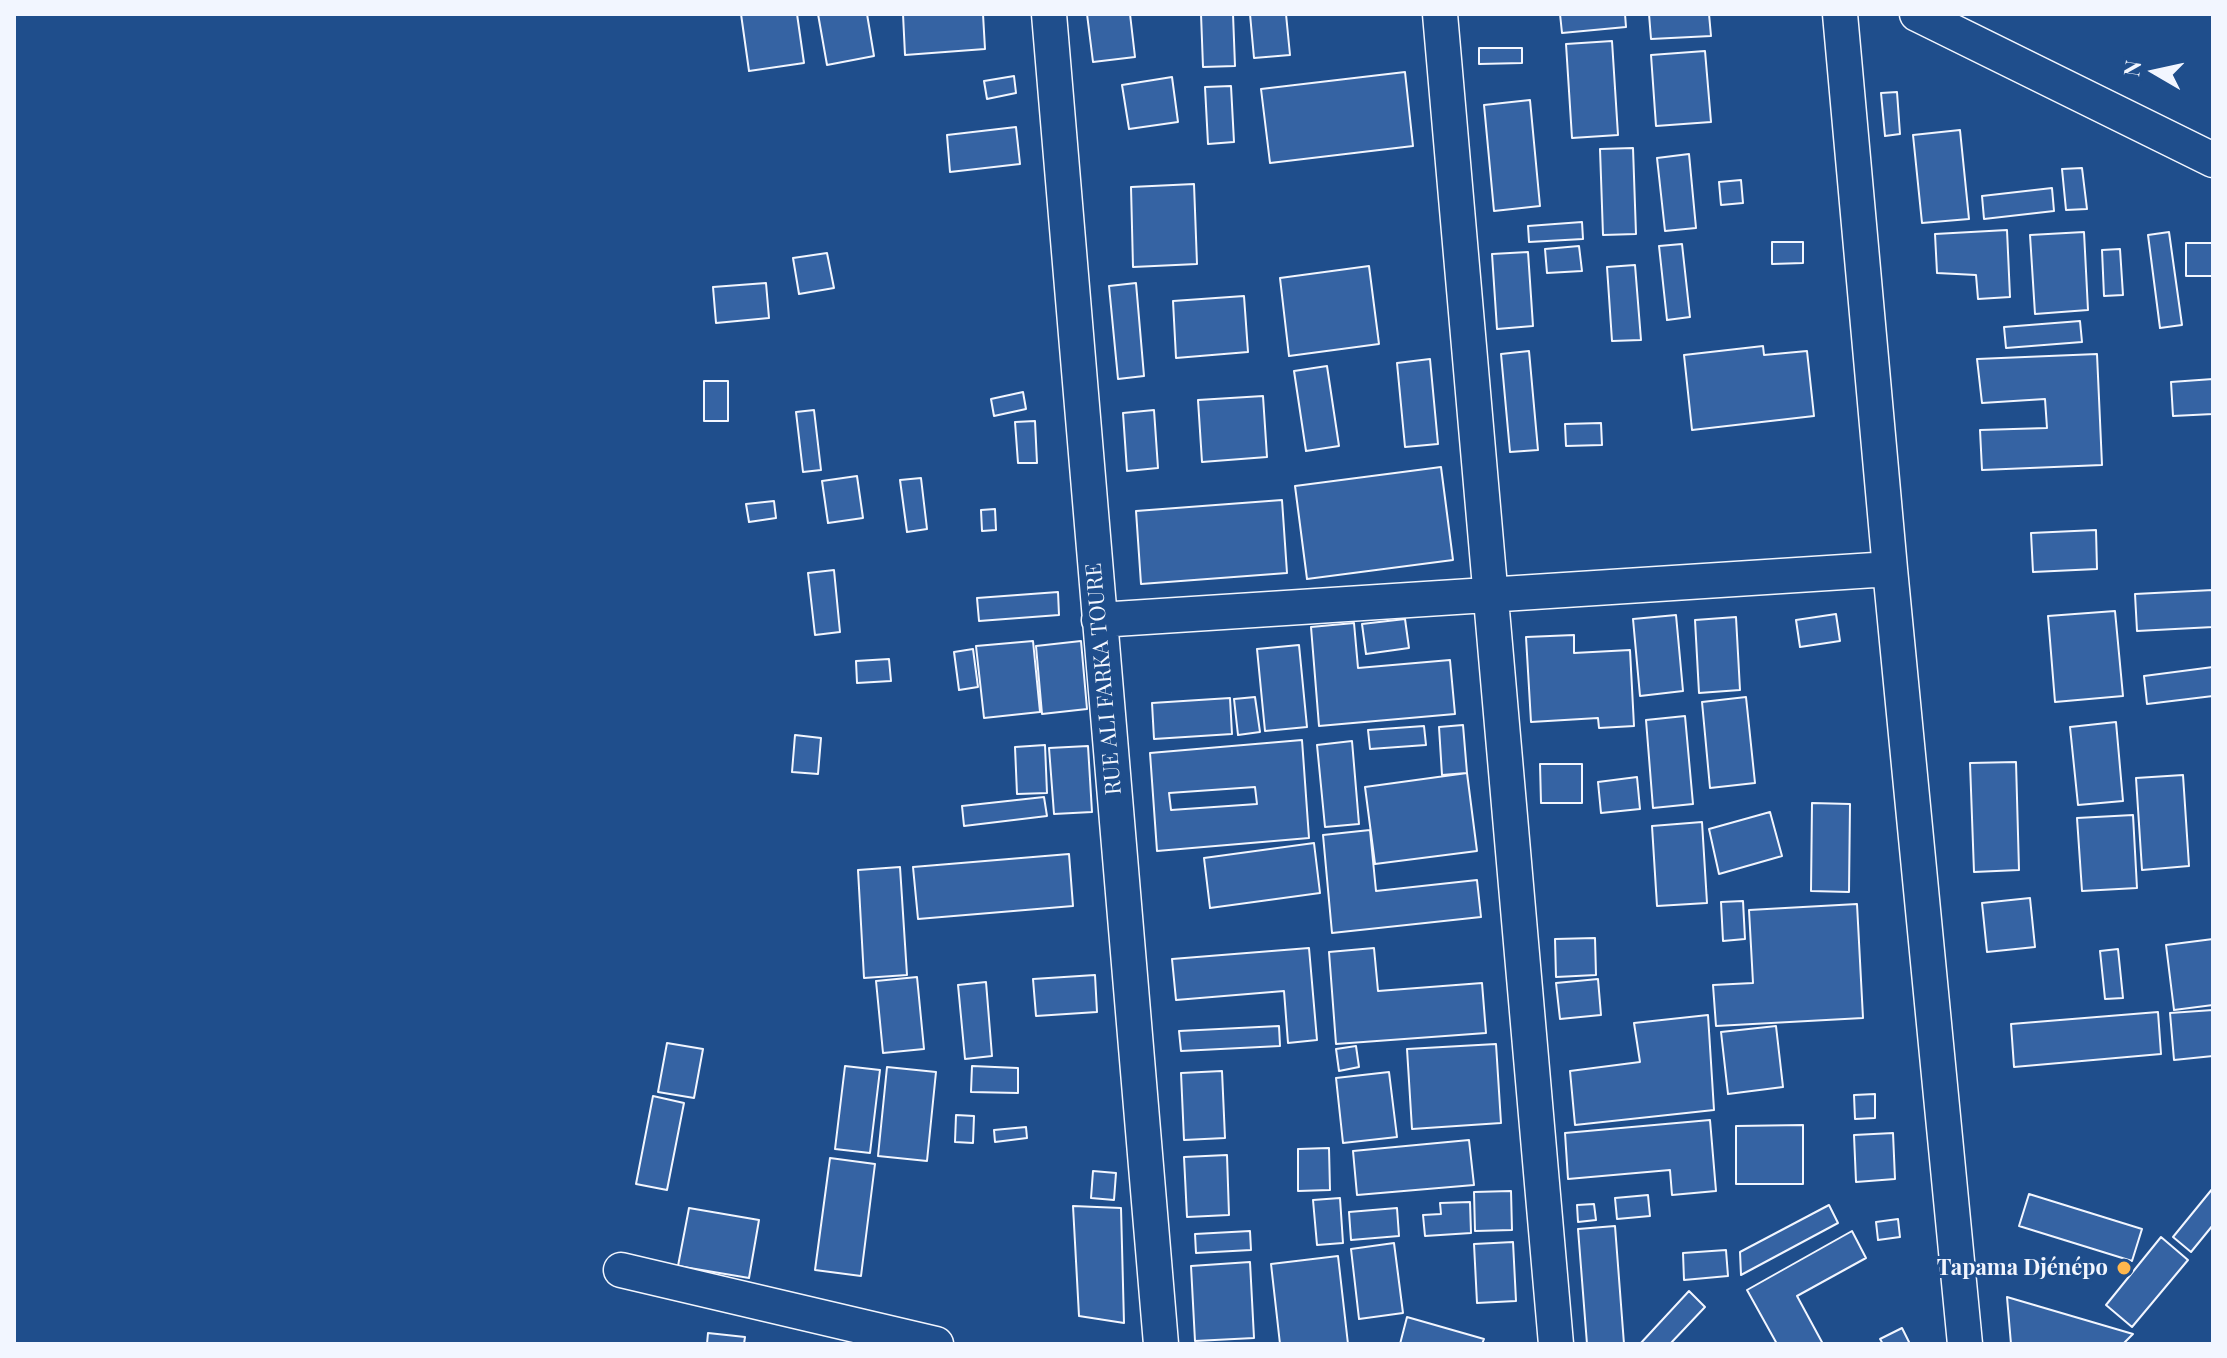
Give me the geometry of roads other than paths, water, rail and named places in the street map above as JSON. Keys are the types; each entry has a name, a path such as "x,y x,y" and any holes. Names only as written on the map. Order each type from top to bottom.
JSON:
{"street":[{"name":"RUE ALI FARKA TOURE","path":"1049,14 1161,1344"},
{"path":"1440,14 1556,1344"},
{"path":"1840,14 1965,1344"},
{"path":"1917,14 2213,160"},
{"path":"1099,620 1890,569"},
{"path":"621,1270 936,1344"}],"place":[{"name":"Tapama Djénépo","path":"2124,1268"}]}
